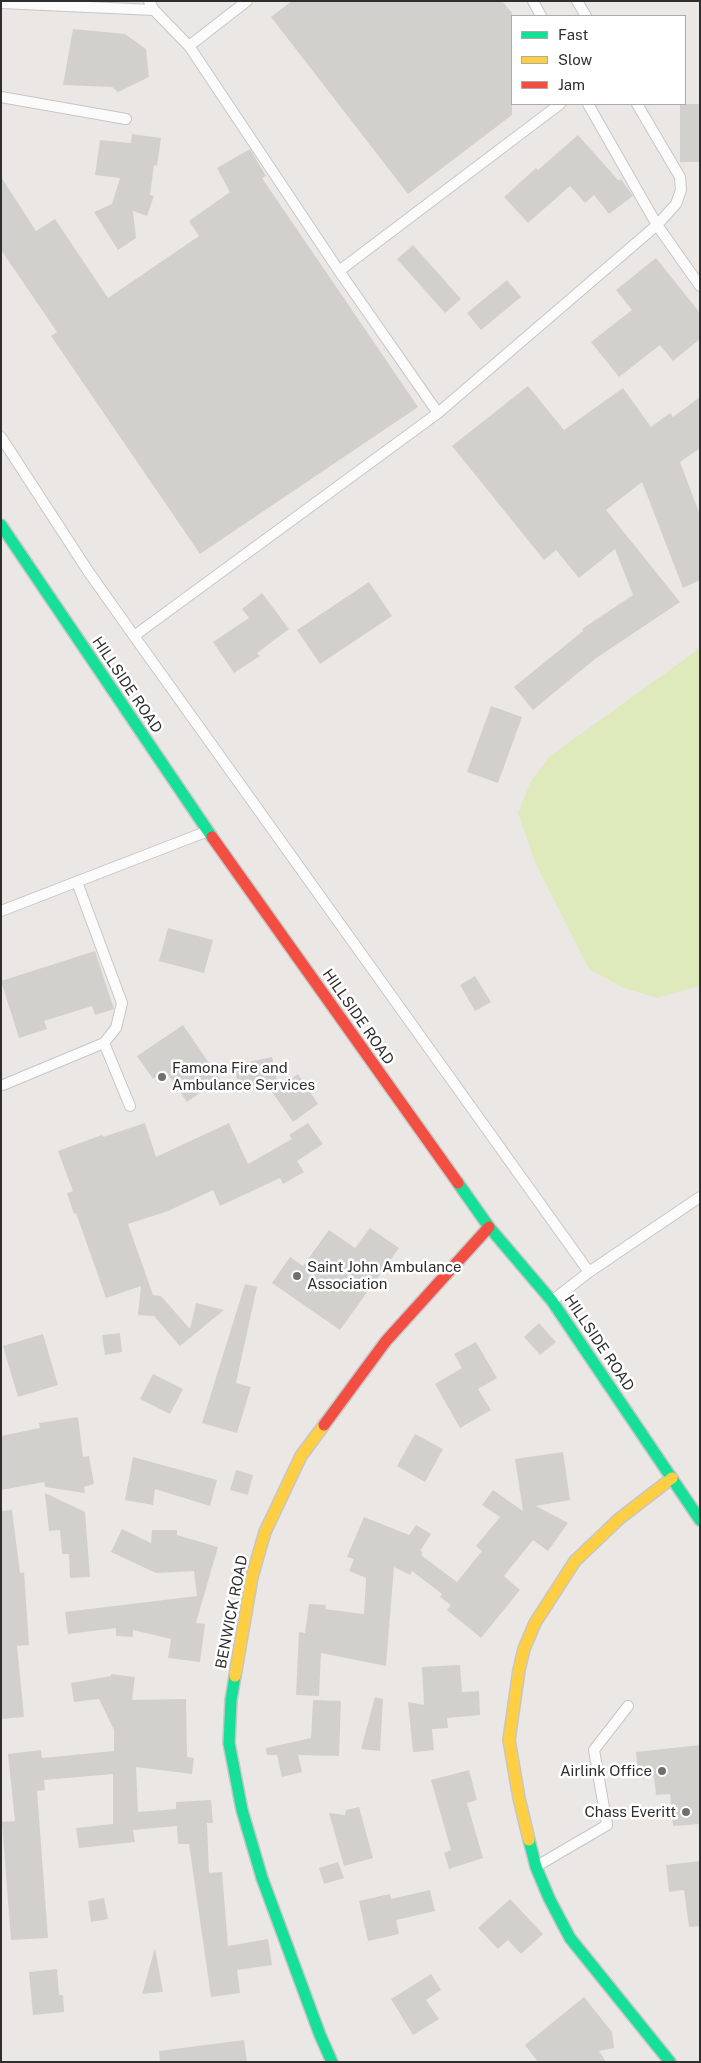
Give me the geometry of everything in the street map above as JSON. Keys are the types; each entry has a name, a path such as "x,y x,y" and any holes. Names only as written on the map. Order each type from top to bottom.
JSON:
{"street":[{"name":"HILLSIDE ROAD","path":"1,525 208,831 489,1228 552,1301 700,1520"},
{"name":"BENWICK ROAD","path":"332,2062 316,2026 262,1878 242,1810 229,1743 231,1700 252,1577 265,1532 301,1456 386,1341 489,1228"},
{"path":"670,2062 570,1938 536,1867 519,1798 510,1740 516,1689 524,1648 535,1623 575,1561 619,1520 672,1478"}],"lane":[{"path":"189,46 247,1"},
{"path":"534,1 541,15"},
{"path":"577,1 585,15"},
{"path":"1,3 152,6 189,46 339,271 438,412"},
{"path":"1,97 126,119"},
{"path":"339,271 559,105"},
{"path":"589,105 657,224 700,286"},
{"path":"134,636 438,412 657,224 676,204 681,190 680,177 638,105"},
{"path":"1,437 88,571 589,1272"},
{"path":"1,911 208,831"},
{"path":"3,1085 104,1043 116,1028 122,1003 77,882"},
{"path":"104,1043 130,1106"},
{"path":"552,1301 589,1272 700,1197"},
{"path":"536,1867 607,1825 594,1750 628,1706"}],"green space":[{"path":"700,648 700,986 657,998 622,987 589,969 535,862 518,813 531,781 549,757"}],"building":[{"path":"292,1 502,1 512,13 512,115 408,194 271,17"},
{"path":"73,29 125,34 146,49 149,77 118,92 112,87 63,85"},
{"path":"700,104 700,162 680,162 680,105"},
{"path":"132,134 161,138 157,166 154,165 150,195 154,196 147,216 133,211 136,238 118,250 94,212 112,204 120,178 95,175 100,140 131,143"},
{"path":"578,135 619,181 621,179 633,196 609,214 594,195 585,203 570,186 528,223 504,197 536,168 538,170"},
{"path":"250,149 266,176 262,178 418,407 200,554 51,336 57,332 1,250 1,177 36,231 55,219 108,298 199,236 189,221 230,192 217,168"},
{"path":"413,245 461,299 445,313 397,259"},
{"path":"656,258 700,313 700,339 673,361 660,345 619,377 591,342 632,310 616,290"},
{"path":"507,280 521,297 481,330 467,313"},
{"path":"528,386 564,430 623,388 651,427 670,413 673,417 700,397 700,448 680,462 700,515 700,580 683,588 642,482 606,510 680,602 595,659 533,710 514,687 583,631 582,629 633,595 615,549 579,578 556,550 544,560 452,446"},
{"path":"369,582 392,616 320,664 297,630"},
{"path":"262,593 289,629 257,653 260,656 234,673 213,642 249,618 242,609"},
{"path":"491,706 522,717 498,783 467,772"},
{"path":"168,928 213,940 204,973 159,961"},
{"path":"95,951 114,1009 95,1015 92,1006 44,1021 47,1029 19,1038 1,981"},
{"path":"475,976 491,1002 475,1011 460,985"},
{"path":"183,1025 220,1079 187,1102 165,1070 153,1079 137,1056"},
{"path":"272,1057 278,1085 240,1092 234,1065"},
{"path":"298,1074 318,1104 293,1122 272,1092"},
{"path":"145,1123 156,1157 229,1123 248,1164 292,1139 289,1135 308,1123 323,1144 297,1161 304,1172 283,1184 280,1178 220,1206 213,1190 168,1211 128,1224 153,1295 161,1296 190,1329 196,1303 224,1310 180,1346 154,1316 138,1315 141,1286 106,1298 67,1193 73,1191 58,1151 102,1135 103,1137"},
{"name":"Saint John Ambulance Association","path":"370,1228 399,1248 340,1330 272,1283 290,1257 303,1266 329,1230 355,1248"},
{"path":"245,1284 257,1287 236,1383 251,1387 237,1433 202,1423"},
{"path":"539,1323 556,1342 540,1355 524,1337"},
{"path":"120,1333 122,1352 105,1355 102,1335"},
{"path":"43,1334 58,1385 18,1397 3,1346"},
{"path":"476,1342 497,1378 478,1389 491,1410 460,1428 435,1384 462,1368 454,1354"},
{"path":"153,1374 183,1389 170,1414 140,1399"},
{"path":"78,1417 83,1457 89,1456 94,1484 84,1487 85,1493 45,1487 44,1482 1,1490 1,1436 40,1428 39,1423"},
{"path":"415,1434 443,1449 425,1482 397,1466"},
{"path":"563,1452 570,1500 536,1506 568,1523 548,1551 533,1540 504,1576 520,1590 481,1638 447,1610 451,1605 440,1597 442,1594 412,1571 410,1575 394,1567 386,1666 321,1653 319,1696 296,1695 299,1632 305,1633 309,1604 326,1605 325,1609 364,1614 366,1578 349,1571 354,1559 347,1557 364,1517 409,1535 416,1525 431,1534 420,1551 423,1552 421,1555 457,1582 482,1551 476,1546 500,1517 482,1505 493,1490 523,1511 515,1459"},
{"path":"133,1457 217,1480 210,1506 155,1489 153,1505 125,1500"},
{"path":"236,1470 253,1475 248,1495 230,1490"},
{"path":"45,1493 85,1512 90,1577 70,1578 69,1554 62,1554 60,1530 49,1531"},
{"path":"12,1510 20,1573 24,1572 29,1645 17,1646 24,1717 1,1719 1,1511"},
{"path":"122,1529 151,1543 152,1530 177,1530 177,1535 218,1547 196,1623 205,1624 200,1662 168,1658 171,1639 133,1630 133,1637 116,1636 116,1628 68,1634 65,1612 197,1596 194,1571 156,1573 111,1552"},
{"path":"460,1665 462,1692 479,1691 480,1715 447,1718 448,1728 432,1729 434,1750 413,1752 408,1702 424,1705 422,1667"},
{"path":"111,1674 135,1677 132,1700 186,1699 187,1757 194,1758 192,1774 136,1767 138,1812 176,1809 176,1802 211,1800 213,1823 207,1823 209,1873 222,1872 228,1946 268,1939 272,1965 237,1970 240,1993 211,1997 189,1844 178,1844 177,1826 133,1830 135,1842 79,1848 76,1828 113,1824 113,1774 44,1780 45,1790 37,1791 48,1938 11,1940 2,1822 15,1821 8,1754 41,1750 42,1758 114,1751 114,1730 99,1699 74,1702 71,1683 111,1676"},
{"path":"375,1697 383,1699 380,1751 361,1749"},
{"path":"313,1700 341,1701 339,1756 298,1755 302,1772 282,1777 277,1755 267,1755 266,1748 311,1738"},
{"path":"700,1745 700,1824 673,1826 670,1794 656,1795 654,1777 639,1779 636,1752"},
{"path":"469,1770 477,1800 467,1803 483,1858 449,1869 444,1853 451,1850 431,1780"},
{"path":"359,1807 373,1858 344,1866 329,1813 345,1815 346,1810"},
{"path":"700,1861 700,1926 689,1927 684,1890 669,1892 666,1865"},
{"path":"338,1862 344,1878 324,1884 319,1868"},
{"path":"430,1890 435,1911 396,1920 399,1934 368,1941 359,1901 390,1894 391,1899"},
{"path":"104,1898 108,1919 91,1922 88,1901"},
{"path":"510,1899 543,1934 521,1954 508,1940 498,1949 478,1928"},
{"path":"155,1948 163,1992 142,1994"},
{"path":"57,1969 59,1995 63,1995 64,2012 33,2015 29,1972"},
{"path":"431,1974 441,1990 426,2000 439,2019 413,2035 391,1999"},
{"path":"584,1997 612,2032 614,2048 599,2051 606,2062 538,2062 525,2045"},
{"path":"244,2040 247,2062 160,2062 159,2051"}],"traffic: fast":[{"path":"1,525 212,837"},
{"path":"458,1183 489,1227 552,1301 700,1520"},
{"path":"235,1676 231,1700 229,1743 242,1810 262,1878 320,2035 332,2062"},
{"path":"529,1840 536,1867 549,1898 570,1938 670,2062"}],"traffic: slow":[{"path":"235,1676 252,1577 265,1532 301,1456 324,1425"},
{"path":"529,1840 519,1798 509,1740 519,1670 524,1649 535,1623 575,1561 619,1519 672,1478"}],"traffic: jam":[{"path":"212,837 458,1183"},
{"path":"324,1425 386,1341 489,1227"}],"place":[{"name":"Famona Fire and Ambulance Services","path":"162,1077"},
{"name":"Saint John Ambulance Association","path":"297,1276"},
{"name":"Airlink Office","path":"662,1771"},
{"name":"Chass Everitt","path":"686,1812"}]}
